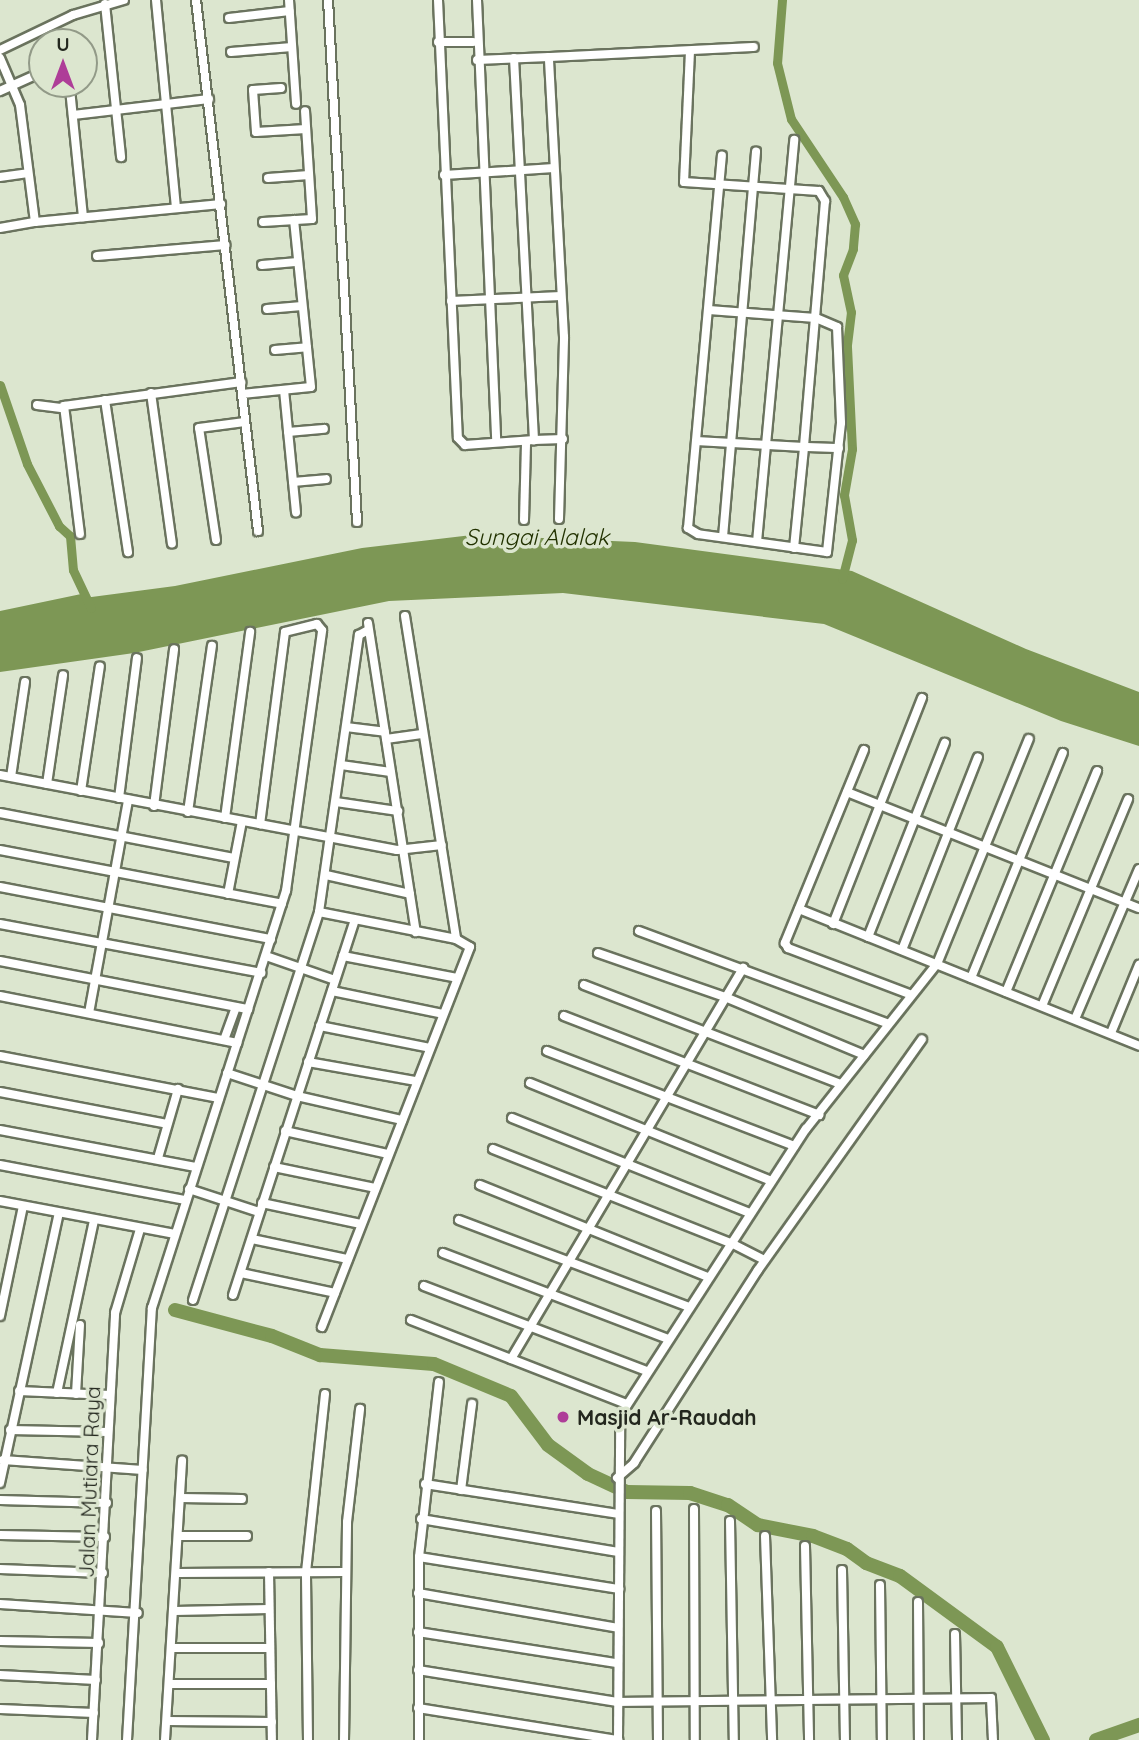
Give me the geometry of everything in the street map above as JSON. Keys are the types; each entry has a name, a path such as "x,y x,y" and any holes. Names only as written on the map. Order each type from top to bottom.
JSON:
{"street":[{"path":"0,50 105,4 124,0"},
{"path":"156,0 176,208"},
{"path":"196,0 258,531"},
{"path":"289,0 296,104"},
{"path":"328,0 357,522"},
{"path":"438,0 458,441 465,445 563,439"},
{"path":"477,0 477,60 496,442"},
{"path":"105,4 121,157"},
{"path":"229,18 290,11"},
{"path":"438,42 472,42"},
{"path":"231,52 292,47"},
{"path":"477,60 754,47"},
{"path":"690,51 681,177 686,182 819,191 825,196 794,548"},
{"path":"549,57 561,296 563,439 559,520"},
{"path":"0,58 22,115 34,222"},
{"path":"514,58 530,440 524,520"},
{"path":"0,91 28,78"},
{"path":"281,88 253,90 256,132 306,129"},
{"path":"71,98 83,217"},
{"path":"73,115 209,99"},
{"path":"263,222 312,219 305,111"},
{"path":"757,542 794,140"},
{"path":"723,537 756,151"},
{"path":"709,310 816,318 837,327 839,448 829,551 723,537 688,528 722,156"},
{"path":"444,176 483,171 554,168"},
{"path":"0,177 28,173"},
{"path":"268,178 309,175"},
{"path":"0,228 34,222 221,204"},
{"path":"242,394 311,387 294,220"},
{"path":"97,256 226,245"},
{"path":"262,265 298,262"},
{"path":"451,301 561,296"},
{"path":"267,309 302,306"},
{"path":"275,351 307,347"},
{"path":"37,405 63,408 150,393 241,382"},
{"path":"284,390 296,512"},
{"path":"150,393 172,544"},
{"path":"105,400 128,552"},
{"path":"63,408 80,534"},
{"path":"216,540 199,428 245,422"},
{"path":"288,432 324,429"},
{"path":"696,441 839,448"},
{"path":"293,482 326,479"},
{"path":"405,616 456,939"},
{"path":"127,1740 138,1613 152,1308 282,904 296,831 322,630 317,624 285,632 260,824"},
{"path":"193,1300 223,1200 319,912 332,838 359,635 368,627 416,932"},
{"path":"225,818 250,632"},
{"path":"188,812 212,646"},
{"path":"154,806 174,649"},
{"path":"89,1013 120,836 138,659"},
{"path":"81,791 100,666"},
{"path":"47,784 63,675"},
{"path":"10,777 25,682"},
{"path":"833,924 922,698"},
{"path":"346,727 385,735 422,734"},
{"path":"418,1708 618,1740 618,1423 647,1371 794,1146 886,1023 937,964 1029,738"},
{"path":"868,937 945,743"},
{"path":"864,750 786,947 909,994"},
{"path":"971,978 1063,753"},
{"path":"902,950 978,757"},
{"path":"341,765 391,772"},
{"path":"1006,992 1097,771"},
{"path":"0,775 154,806 404,850 442,845"},
{"path":"847,792 1139,908"},
{"path":"1042,1006 1128,799"},
{"path":"336,802 398,811"},
{"path":"0,813 234,858"},
{"path":"228,894 242,821"},
{"path":"0,850 282,904"},
{"path":"1075,1020 1139,869"},
{"path":"326,875 410,894"},
{"path":"0,887 271,939"},
{"path":"799,909 1139,1046"},
{"path":"319,912 456,939 470,947 322,1327"},
{"path":"233,1295 355,920"},
{"path":"0,925 261,973"},
{"path":"639,932 743,968 886,1023"},
{"path":"598,953 725,997 864,1055"},
{"path":"266,956 335,980"},
{"path":"343,956 457,978"},
{"path":"0,961 248,1009"},
{"path":"1111,1034 1139,965"},
{"path":"512,1359 743,968"},
{"path":"584,985 841,1084"},
{"path":"332,991 443,1014"},
{"path":"0,996 237,1043"},
{"path":"224,1040 236,1007"},
{"path":"564,1016 819,1115"},
{"path":"320,1026 429,1048"},
{"path":"617,1482 634,1463 764,1260 922,1038"},
{"path":"547,1051 794,1146"},
{"path":"0,1056 219,1098"},
{"path":"308,1062 416,1082"},
{"path":"227,1073 297,1096 402,1120"},
{"path":"530,1083 771,1181"},
{"path":"158,1158 178,1089"},
{"path":"0,1092 167,1124"},
{"path":"512,1118 750,1213"},
{"path":"0,1130 196,1167"},
{"path":"285,1131 388,1154"},
{"path":"493,1149 731,1243 764,1260"},
{"path":"0,1165 186,1200"},
{"path":"274,1167 375,1188"},
{"path":"480,1185 708,1276"},
{"path":"189,1189 259,1212"},
{"path":"0,1201 175,1234"},
{"path":"262,1203 361,1224"},
{"path":"0,1316 23,1206"},
{"path":"0,1483 2,1459 59,1213"},
{"path":"57,1393 94,1220"},
{"path":"459,1220 689,1307"},
{"name":"Jalan Mutiara Raya","path":"92,1740 117,1298 140,1229"},
{"path":"251,1240 348,1259"},
{"path":"443,1253 668,1339"},
{"path":"241,1273 335,1293"},
{"path":"424,1286 533,1324 647,1371"},
{"path":"411,1320 627,1404"},
{"path":"76,1394 80,1325"},
{"path":"419,1740 418,1593 421,1519 439,1382"},
{"path":"19,1391 110,1395"},
{"path":"308,1740 306,1572 325,1394"},
{"path":"461,1490 472,1404"},
{"path":"344,1740 345,1572 360,1409"},
{"path":"10,1430 108,1432"},
{"path":"2,1459 143,1470"},
{"path":"165,1740 180,1536 182,1461"},
{"path":"425,1485 617,1510"},
{"path":"181,1498 242,1499"},
{"path":"0,1500 107,1503"},
{"path":"694,1509 695,1740"},
{"path":"656,1511 658,1740"},
{"path":"421,1519 618,1552"},
{"path":"730,1521 734,1740"},
{"path":"0,1535 105,1537"},
{"path":"180,1536 247,1536"},
{"path":"765,1536 772,1740"},
{"path":"805,1546 809,1740"},
{"path":"419,1557 619,1589"},
{"path":"0,1569 103,1573"},
{"path":"842,1570 845,1740"},
{"path":"269,1572 272,1740"},
{"path":"177,1573 345,1572"},
{"path":"880,1585 882,1740"},
{"path":"418,1593 618,1628"},
{"path":"918,1602 919,1740"},
{"path":"0,1604 138,1613"},
{"path":"175,1611 270,1609"},
{"path":"418,1632 617,1663"},
{"path":"955,1634 957,1740"},
{"path":"0,1641 99,1643"},
{"path":"172,1648 270,1648"},
{"path":"418,1670 617,1702 808,1698 882,1701 992,1699 993,1740"},
{"path":"0,1675 96,1680"},
{"path":"169,1684 271,1684"},
{"path":"0,1709 94,1713"},
{"path":"167,1720 272,1722"}],"shaded area":[{"path":"472,535 635,542 852,571 1026,649 1139,692 1139,746 1061,721 824,624 563,593 389,601 134,653 0,672 0,611 86,593 84,598 175,586 362,548"}],"waterway":[{"path":"782,0 777,63 791,119 843,197 855,224 853,249 843,275 851,312 847,347 852,449 844,495 852,540 842,579"},
{"path":"0,385 27,464 59,526 70,536 73,570 91,608"},
{"path":"175,1310 272,1336 320,1355 434,1364 511,1396 548,1445 588,1474 627,1492 690,1493 728,1505 758,1525 813,1536 847,1549 866,1563 900,1576 997,1647 1043,1740"},
{"path":"1096,1740 1139,1725"}],"place":[{"name":"Masjid Ar-Raudah","path":"563,1417"}],"water label":[{"name":"Sungai Alalak","path":"537,537"}]}
